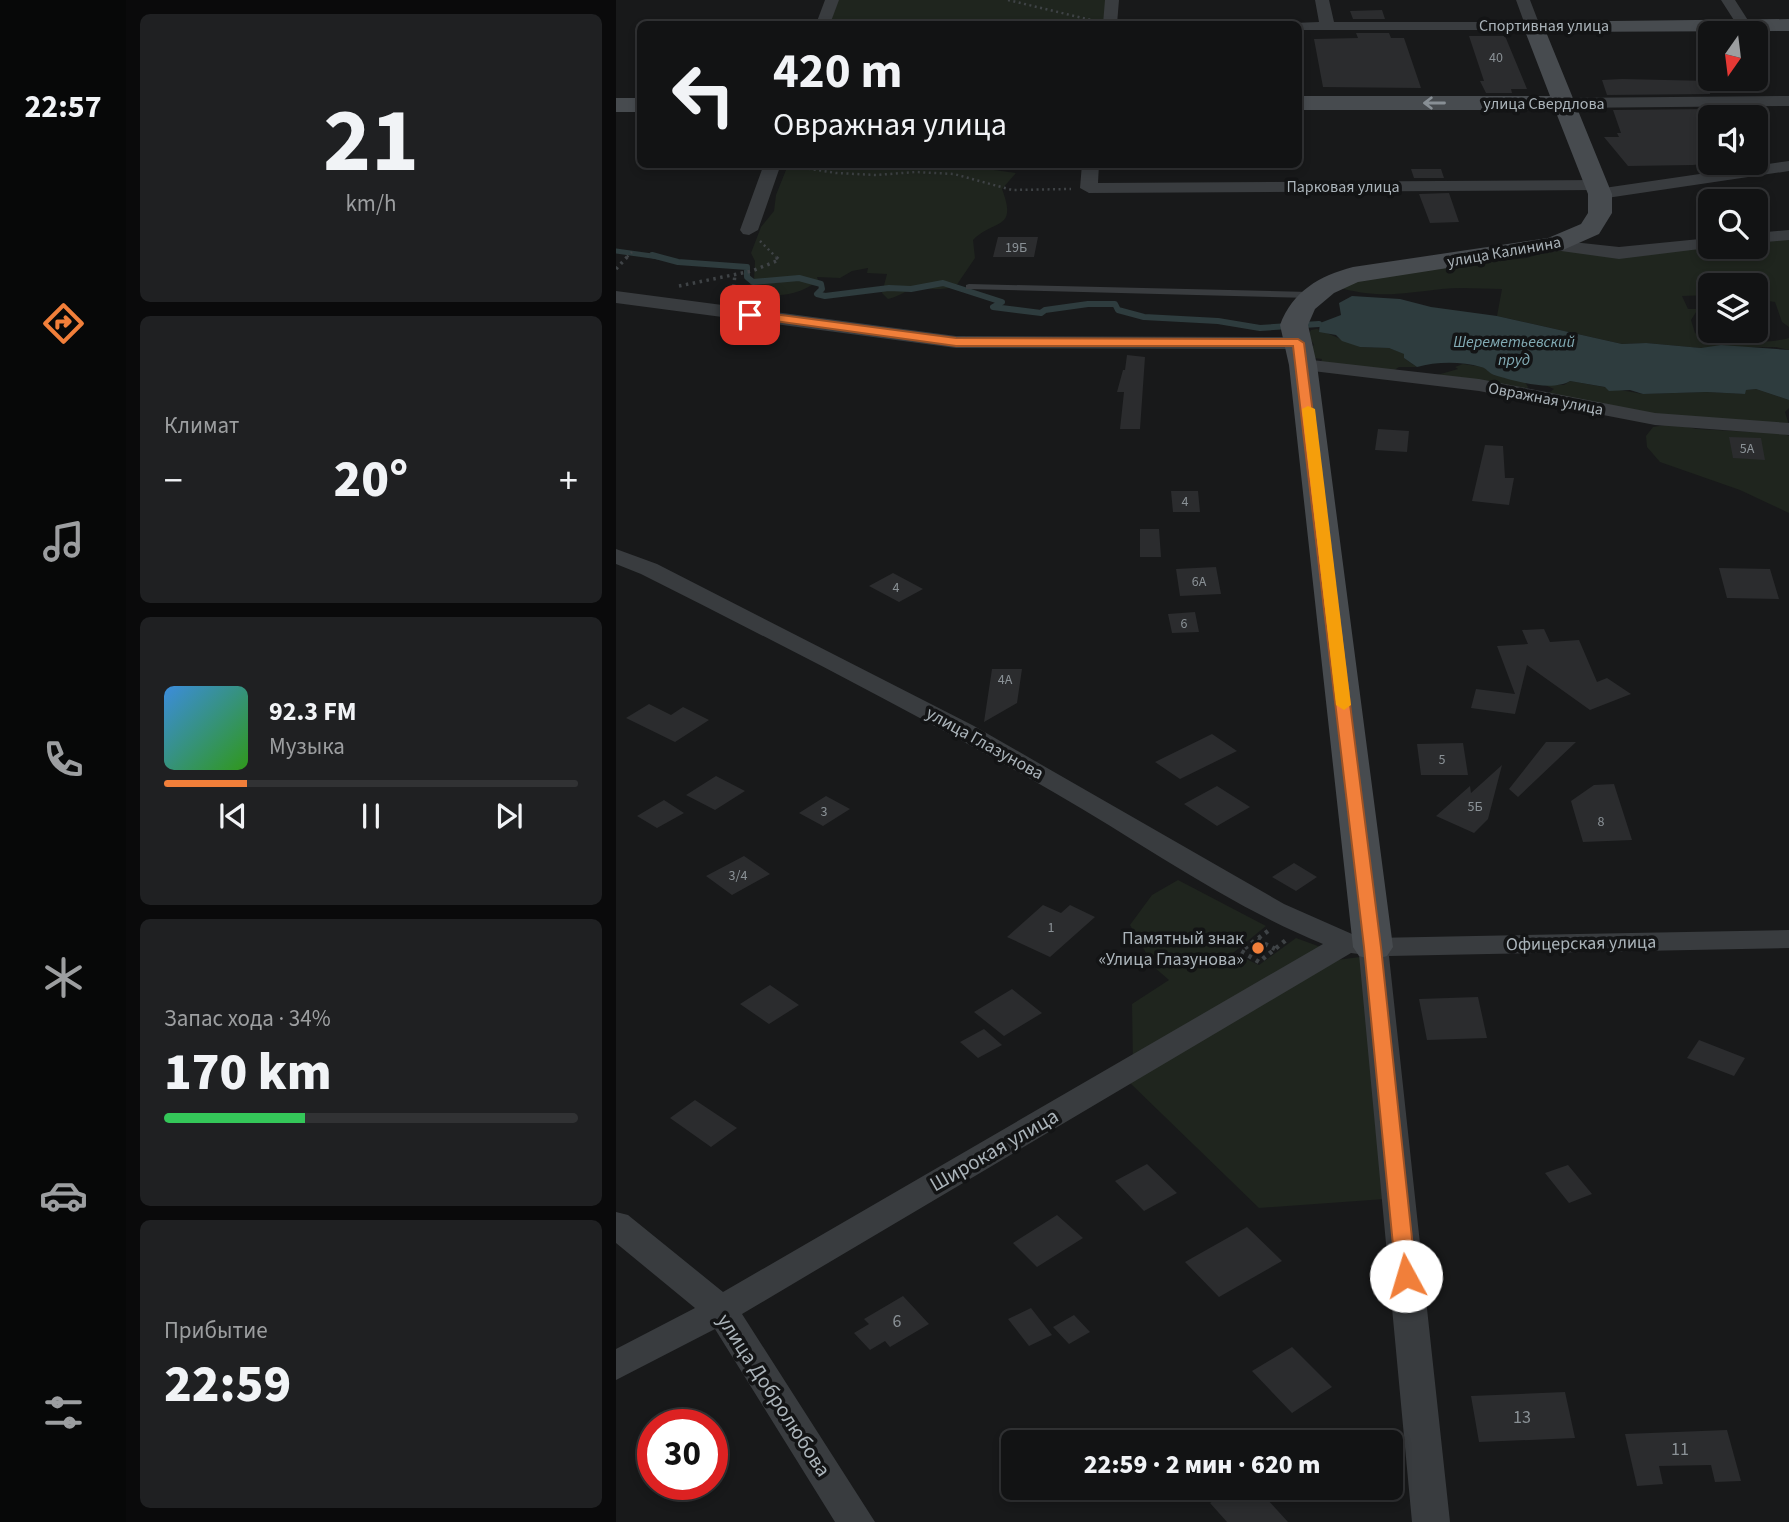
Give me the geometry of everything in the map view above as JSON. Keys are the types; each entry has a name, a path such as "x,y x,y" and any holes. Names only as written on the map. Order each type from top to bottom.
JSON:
{"street":[{"path":"824,21 832,0"},
{"path":"1110,21 1112,0"},
{"path":"1322,0 1327,26"},
{"path":"1523,0 1599,189"},
{"path":"1728,0 1741,21"},
{"name":"Спортивная улица","path":"1768,24 1789,24"},
{"name":"Спортивная улица","path":"1302,26 1698,25"},
{"name":"улица Свердлова","path":"1302,103 1789,101"},
{"path":"616,105 637,105"},
{"name":"Парковая улица","path":"1089,188 1599,189 1627,192 1789,166"},
{"path":"749,230 772,168"},
{"path":"1089,188 1091,168"},
{"name":"улица Калинина","path":"1310,295 1325,285 1353,275 1554,245 1590,229 1600,213 1599,189"},
{"path":"1768,237 1789,235"},
{"path":"1554,245 1619,253 1698,244"},
{"path":"1310,295 1294,325 1300,350 1360,945 1431,1522"},
{"name":"Овражная улица","path":"616,297 956,342 1300,350 1655,419 1789,429"},
{"name":"улица Глазунова","path":"616,556 649,569 905,698 1294,922 1360,945"},
{"name":"Офицерская улица","path":"1360,945 1789,939"},
{"name":"Широкая улица","path":"616,1366 720,1310 1360,945"},
{"name":"улица Добролюбова","path":"616,1224 720,1310 856,1522"}],"lane":[{"path":"969,287 1310,295"}],"path":[{"path":"1008,0 1094,21"},
{"path":"816,168 862,174 954,174 1012,190 1089,188"},
{"path":"742,273 779,260 749,230"},
{"path":"616,269 632,252"},
{"path":"1294,922 1275,949 1259,962 1241,951 1257,940 1294,922"},
{"path":"1257,940 1275,949"}],"shaded area":[{"path":"836,0 1107,0 1104,21 827,21"},
{"path":"787,168 991,168 1016,173 1002,189 1006,202 1005,218 973,240 975,258 956,286 912,290 888,299 882,293 887,274 867,273 868,268 852,271 840,278 817,277 818,280 810,286 793,293 747,295 745,289 754,280 755,261 751,253 761,227 774,211 776,195"},
{"path":"1789,239 1789,327 1782,322 1775,302 1768,301 1768,273 1698,273 1698,295 1682,296 1688,309 1698,309 1691,320 1695,333 1698,334 1698,343 1768,343 1789,338 1789,350 1776,347 1701,348 1646,343 1622,344 1497,316 1502,289 1449,288 1388,294 1362,293 1333,286 1418,270 1526,258 1555,250 1621,255 1698,248 1698,259 1768,259 1768,241"},
{"path":"1317,329 1360,347 1389,348 1405,354 1404,358 1417,367 1399,367 1393,371 1320,365 1322,359 1306,357 1307,351 1314,345 1308,335 1311,330"},
{"path":"1463,364 1483,367 1494,375 1525,382 1528,387 1525,390 1437,375 1458,369 1455,367"},
{"path":"1570,381 1643,394 1745,394 1745,390 1756,389 1789,400 1789,408 1785,412 1789,425 1656,416 1546,395 1554,389 1545,385 1564,385"},
{"path":"1671,424 1697,429 1752,432 1769,427 1789,436 1789,513 1740,490 1660,462 1647,447 1646,436 1653,427"},
{"path":"1178,880 1266,926 1233,953 1259,965 1296,938 1326,949 1133,1065 1132,1004 1169,980 1154,967 1130,925 1152,895"},
{"path":"1360,957 1385,1199 1259,1208 1129,1082 1337,960"}],"water":[{"name":"Шереметьевский пруд","path":"1352,296 1400,299 1431,307 1497,316 1622,344 1646,343 1701,348 1721,345 1789,350 1789,400 1756,389 1746,390 1745,394 1643,394 1630,390 1609,391 1605,387 1570,381 1543,386 1494,375 1483,368 1465,364 1440,363 1417,367 1404,358 1404,354 1389,348 1360,347 1342,341 1336,335 1319,332 1320,323 1341,315 1339,303"}],"building":[{"path":"1382,10 1385,19 1353,19 1350,11"},
{"path":"1356,33 1389,33 1391,38 1404,38 1421,88 1323,87 1314,39 1358,38"},
{"path":"1469,36 1505,36 1527,89 1511,89 1512,93 1486,93 1480,81 1484,81"},
{"path":"1602,80 1698,81 1698,91 1710,91 1710,94 1607,95"},
{"path":"1698,109 1698,164 1628,166 1604,137 1619,137 1617,133 1621,133 1613,110"},
{"path":"1411,169 1441,169 1444,178 1414,178"},
{"path":"1449,193 1459,222 1430,223 1419,194"},
{"path":"998,237 1038,237 1034,257 993,257"},
{"path":"1127,355 1145,357 1140,429 1120,429 1124,392 1117,392"},
{"path":"1378,429 1409,431 1407,452 1375,450"},
{"path":"1729,437 1761,438 1765,460 1733,458"},
{"path":"1485,445 1503,446 1505,478 1514,478 1509,505 1472,501"},
{"path":"1171,491 1198,491 1200,512 1173,512"},
{"path":"1140,529 1159,529 1161,557 1140,557"},
{"path":"1216,567 1221,594 1180,596 1176,569"},
{"path":"1719,568 1770,569 1779,599 1727,598"},
{"path":"893,573 923,589 899,602 869,586"},
{"path":"1195,612 1199,632 1172,633 1168,614"},
{"path":"1544,629 1550,642 1579,640 1597,682 1607,678 1631,694 1590,710 1527,665 1515,714 1471,708 1476,689 1515,694 1497,646 1528,644 1522,630"},
{"path":"992,669 1022,669 1017,703 984,722"},
{"path":"649,704 671,715 683,707 709,720 675,742 626,718"},
{"path":"1212,734 1237,751 1180,779 1155,762"},
{"path":"1546,742 1576,742 1518,797 1509,789"},
{"path":"1463,743 1468,775 1421,775 1417,744"},
{"path":"1502,765 1488,819 1474,833 1436,816 1470,786 1471,793"},
{"path":"716,776 745,791 715,810 686,795"},
{"path":"1614,784 1632,840 1583,842 1571,801 1594,785"},
{"path":"1217,786 1250,807 1217,826 1184,804"},
{"path":"826,796 850,809 823,826 799,813"},
{"path":"664,800 684,813 657,828 637,816"},
{"path":"744,856 770,874 732,895 706,876"},
{"path":"1294,863 1317,877 1296,891 1272,877"},
{"path":"1043,905 1061,913 1070,905 1095,917 1050,957 1007,937"},
{"path":"770,985 799,1005 769,1024 740,1004"},
{"path":"1012,989 1042,1013 1004,1036 974,1012"},
{"path":"1478,997 1487,1038 1427,1040 1419,999"},
{"path":"984,1029 1002,1045 978,1058 960,1042"},
{"path":"1699,1040 1745,1058 1734,1076 1687,1058"},
{"path":"695,1100 737,1128 711,1147 670,1118"},
{"path":"1147,1164 1177,1193 1144,1211 1115,1181"},
{"path":"1568,1165 1592,1194 1569,1203 1545,1173"},
{"path":"1057,1215 1083,1238 1037,1267 1013,1243"},
{"path":"1247,1227 1282,1261 1219,1297 1185,1262"},
{"path":"903,1296 929,1324 890,1347 885,1341 870,1350 854,1333 869,1324 864,1319"},
{"path":"1031,1308 1052,1335 1029,1346 1008,1319"},
{"path":"1074,1315 1090,1332 1069,1344 1053,1327"},
{"path":"1292,1347 1332,1387 1292,1413 1252,1371"},
{"path":"1565,1392 1575,1438 1479,1442 1471,1396"},
{"path":"1727,1430 1741,1481 1715,1482 1711,1465 1659,1466 1663,1484 1637,1486 1625,1434"},
{"path":"1215,1500 1268,1500 1288,1522 1227,1522 1210,1503"}],"waterway":[{"path":"616,251 659,257"},
{"path":"652,255 678,262 747,267 747,277 753,282 799,278 821,284 822,289 817,294 825,296 889,288 911,289 943,283 1002,302 993,307 1041,313 1045,310 1088,304 1115,304 1118,310 1144,317 1218,321 1260,328 1319,324"}],"slow traffic":[{"path":"1308,409 1344,705"}],"place":[{"name":"Памятный знак «Улица Глазунова»","path":"1258,948"}],"route":[{"path":"750,315 956,342 1298,343 1303,365 1373,947 1406,1276"}]}
